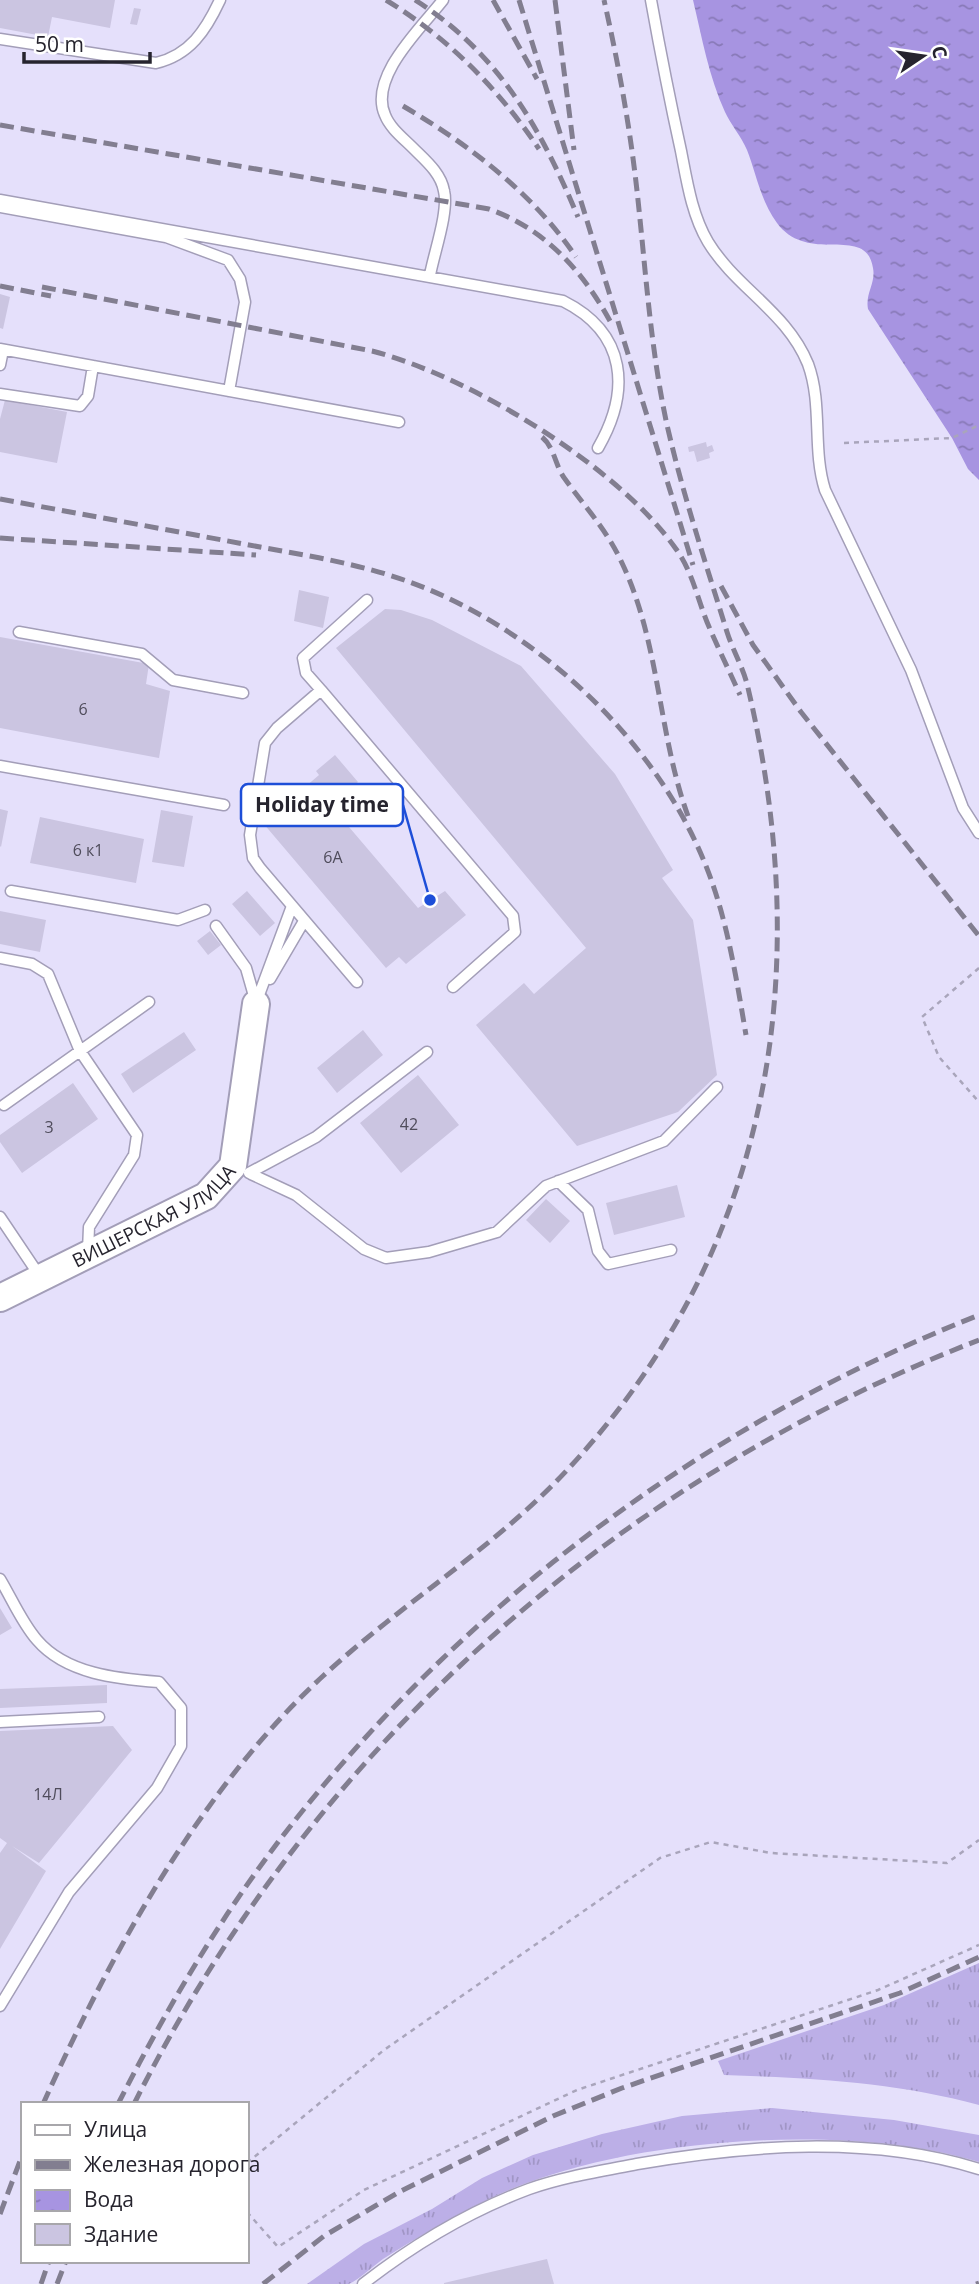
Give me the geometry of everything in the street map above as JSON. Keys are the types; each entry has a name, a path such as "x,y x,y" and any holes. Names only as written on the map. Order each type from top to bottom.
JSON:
{"street":[{"name":"ВИШЕРСКАЯ УЛИЦА","path":"0,1298 206,1196 242,1170 256,1003"}],"lane":[{"path":"0,39 156,63 179,56 190,47 220,0"},
{"path":"430,275 445,193 436,172 386,119 382,101 388,75 401,51 443,0"},
{"path":"651,0 681,151 700,226 728,269 774,312 804,355 816,395 818,460 825,490 918,684 963,808 979,833"},
{"path":"0,200 556,299 577,308 597,326 618,363 620,381 615,415 598,448"},
{"path":"0,207 166,237 228,260 240,279 245,302 229,391"},
{"path":"0,365 1,350 399,422"},
{"path":"0,394 80,406 88,396 93,366"},
{"path":"368,600 303,657 306,673 513,916 515,932 453,987"},
{"path":"19,632 142,654 173,680 243,692"},
{"path":"321,690 276,728 265,743 250,835 253,858 357,982"},
{"path":"0,766 224,805"},
{"path":"11,891 178,920 205,910"},
{"path":"256,1003 292,906"},
{"path":"256,1003 304,921"},
{"path":"216,926 246,968 256,1003"},
{"path":"0,958 32,964 48,974 80,1051 132,1125 138,1144 89,1227 88,1255"},
{"path":"4,1105 149,1002"},
{"path":"242,1170 316,1138 427,1052"},
{"path":"242,1170 296,1195 363,1249 386,1258 429,1252 497,1232 546,1185 664,1141 717,1087"},
{"path":"558,1181 588,1210 598,1251 608,1264 671,1250"},
{"path":"0,1217 41,1278"},
{"path":"0,1579 37,1641 67,1664 117,1679 159,1682 181,1708 181,1746 157,1788 69,1892 0,2006"},
{"path":"0,1722 99,1717"},
{"path":"363,2284 417,2246 494,2205 530,2189 620,2167 696,2155 800,2148 918,2154 979,2169"}],"path":[{"path":"844,443 952,438 979,425"},
{"path":"979,968 922,1017 939,1057 979,1102"},
{"path":"248,2162 384,2050 660,1858 711,1842 771,1853 947,1863 979,1840"},
{"path":"248,2213 278,2247 364,2190 577,2090 878,1990 979,1945"}],"green space":[{"path":"979,1963 979,2105 884,2086 724,2075 718,2061 884,2005"},
{"path":"772,2108 894,2120 979,2135 979,2162 924,2149 863,2142 797,2139 729,2142 661,2150 596,2162 537,2179 446,2221 383,2259 349,2284 307,2284 364,2244 432,2209 482,2178 533,2155 602,2134 682,2116"}],"water":[{"path":"693,0 979,0 979,480 968,469 952,438 868,309 874,273 868,255 860,248 848,245 805,242 790,235 771,215 747,150 719,99"}],"building":[{"path":"0,0 115,0 110,28 52,17 48,37 0,28"},
{"path":"134,8 141,9 137,25 130,24"},
{"path":"0,294 10,297 3,329 0,328"},
{"path":"5,400 67,412 57,463 0,452 0,419"},
{"path":"706,442 707,447 712,445 714,451 709,453 710,458 697,462 694,451 689,452 688,447"},
{"path":"299,590 329,597 323,628 294,621"},
{"path":"385,609 401,610 432,620 521,666 615,774 673,870 662,878 693,920 717,1075 678,1112 577,1146 476,1025 524,983 534,994 586,948 336,648"},
{"path":"0,637 149,664 146,684 170,691 159,758 0,728"},
{"path":"335,755 358,782 332,807 418,908 445,891 466,915 406,964 399,957 386,968 263,823 319,775 316,771"},
{"path":"0,809 8,811 1,847 0,846"},
{"path":"161,810 193,816 184,867 152,862"},
{"path":"40,817 144,839 136,883 30,863"},
{"path":"247,891 275,923 260,936 232,904"},
{"path":"0,911 46,920 40,952 0,944"},
{"path":"210,931 221,945 208,955 197,941"},
{"path":"363,1030 383,1055 337,1093 317,1068"},
{"path":"184,1032 196,1050 133,1093 121,1074"},
{"path":"418,1075 459,1125 401,1173 360,1123"},
{"path":"73,1083 98,1119 22,1173 0,1142 0,1135"},
{"path":"677,1185 685,1217 614,1235 606,1203"},
{"path":"546,1199 570,1221 550,1243 526,1220"},
{"path":"0,1608 12,1628 0,1635"},
{"path":"107,1685 107,1703 0,1708 0,1689"},
{"path":"113,1726 132,1750 39,1863 12,1846 46,1871 0,1949 0,1853 7,1843 0,1838 0,1731"},
{"path":"547,2259 554,2284 444,2284 444,2283"}],"railway":[{"path":"386,0 430,31 470,66 507,105 539,149"},
{"path":"415,0 471,44 514,95 549,153 578,217"},
{"path":"493,0 537,79"},
{"path":"519,0 693,565"},
{"path":"555,0 574,150"},
{"path":"44,2102 98,1990 162,1876 237,1769 279,1720 353,1649 479,1550 540,1497 569,1468 638,1383 692,1294 733,1200 760,1102 774,1002 777,899 768,794 746,681 727,632 703,555 680,477 661,397 632,150 604,0"},
{"path":"403,106 475,154 520,191 576,257"},
{"path":"0,125 489,209 528,228 560,253 587,285 610,321"},
{"path":"0,286 51,296"},
{"path":"42,287 372,351 411,363 452,381 539,428 618,487 650,518 676,549 694,584 707,622 740,695"},
{"path":"542,437 550,446 565,479 610,540 635,593 652,657 670,753 688,816"},
{"path":"0,499 345,563 404,580 455,601 504,629 551,663 594,701 633,744 667,790 694,839 715,891 733,963 746,1035"},
{"path":"0,538 256,555"},
{"path":"721,586 753,645 801,712 979,936"},
{"path":"119,2102 200,1957 270,1852 366,1737 441,1661 520,1589 605,1522 693,1462 786,1407 881,1358 979,1315"},
{"path":"135,2102 206,1975 289,1855 382,1744 485,1643 597,1551 717,1470 844,1399 979,1340"},
{"path":"263,2284 324,2236 399,2192 553,2116 622,2088 900,1993 979,1957"},
{"path":"0,2214 21,2158"},
{"path":"41,2284 48,2263"},
{"path":"57,2284 65,2263"}],"place":[{"name":"Holiday time","path":"430,900"}]}
